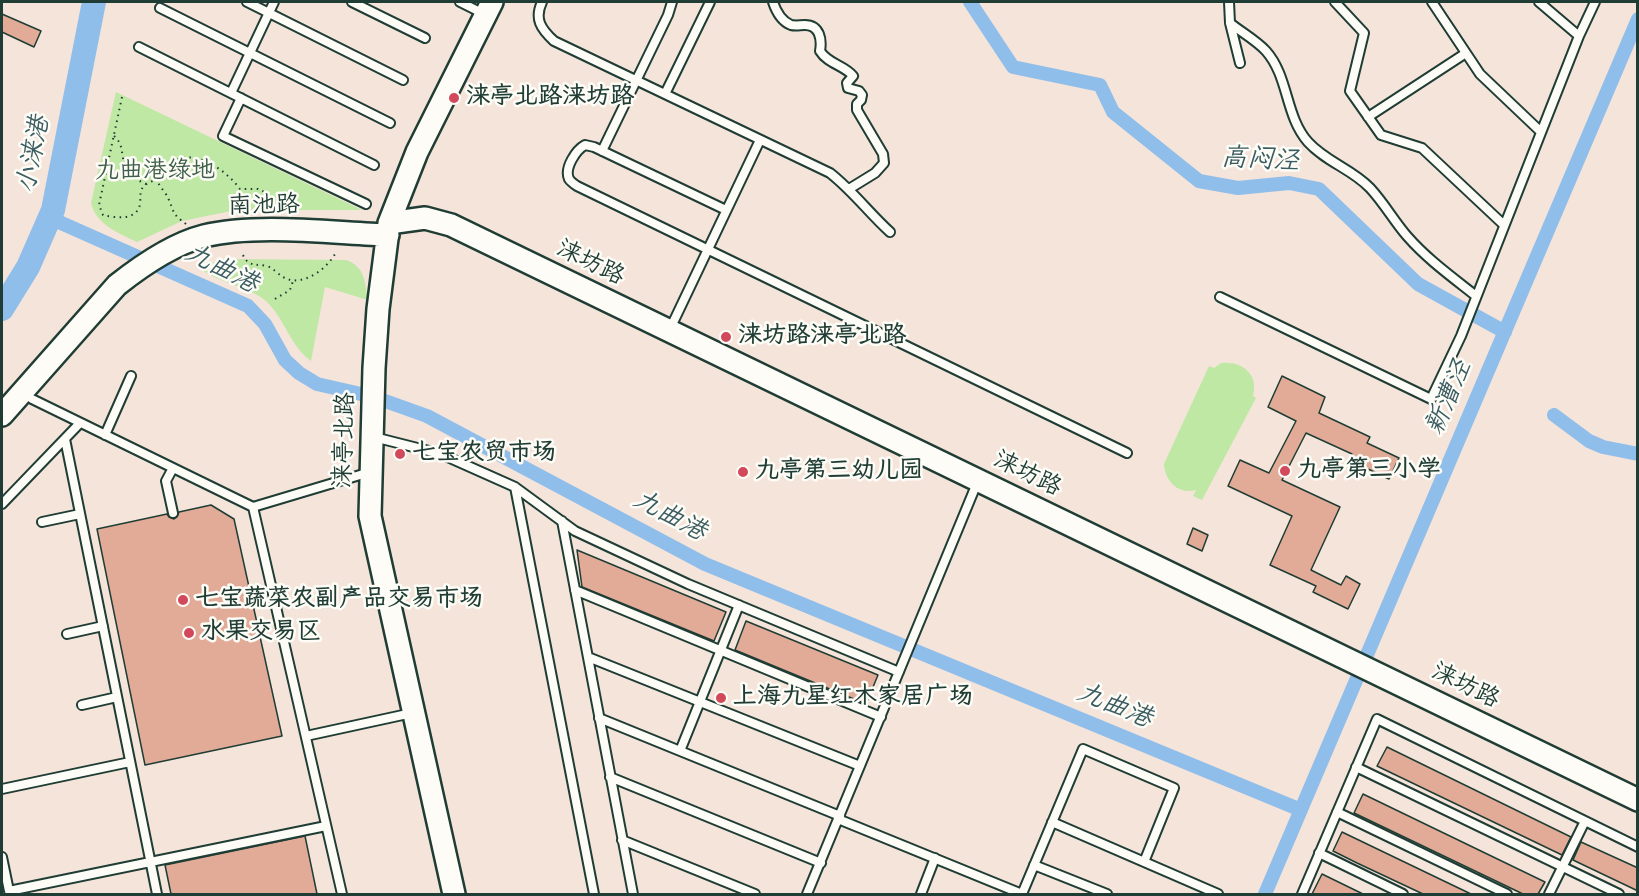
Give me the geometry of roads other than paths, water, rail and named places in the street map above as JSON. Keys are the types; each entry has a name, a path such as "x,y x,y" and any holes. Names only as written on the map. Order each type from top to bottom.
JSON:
{"street":[{"name":"涞亭北路","path":"454,894 370,516 374,368 378,309 389,229 417,152 488,8"},
{"name":"涞坊路","path":"389,229 425,218 451,225 1638,800"},
{"name":"南池路","path":"2,415 117,285 140,268 172,250 202,237 231,231 389,229"},
{"name":"南池路","path":"2,434 124,293 146,277 140,268"}],"lane":[{"path":"247,2 403,80"},
{"path":"231,93 274,2"},
{"path":"352,2 425,38"},
{"path":"460,2 488,8"},
{"path":"542,2 538,21 543,31 554,41 830,173 849,189 890,232"},
{"path":"602,151 668,15 672,2"},
{"path":"664,94 710,2"},
{"path":"773,2 777,12 785,21 792,25 809,24 815,28 821,41 820,51 824,57 850,72 853,76 848,83 848,88 859,91 862,95 856,110 884,154 884,163 875,173 849,189"},
{"path":"1229,2 1230,23 1239,63"},
{"path":"1335,2 1364,33 1350,91 1381,135 1422,148 1504,225"},
{"path":"1432,2 1480,74 1541,132"},
{"path":"1539,2 1579,36"},
{"path":"1220,297 1431,399 1461,336 1579,36 1595,2"},
{"path":"160,8 390,123"},
{"path":"1230,23 1267,51 1281,78 1292,118 1307,141 1326,158 1349,171 1370,188 1422,252 1477,292"},
{"path":"139,47 374,165"},
{"path":"1368,117 1466,53"},
{"path":"241,98 224,136 366,204"},
{"path":"669,330 760,140"},
{"path":"726,210 585,145 577,149 568,170 569,179 577,186 1127,453"},
{"path":"105,435 130,376"},
{"path":"32,399 254,507 371,471"},
{"path":"2,504 80,423"},
{"path":"372,428 441,454 515,487 576,531 688,584 900,670"},
{"path":"65,439 157,894"},
{"path":"172,468 166,481 173,513"},
{"path":"807,894 979,480"},
{"path":"515,487 594,894"},
{"path":"254,507 342,894"},
{"path":"42,522 80,514"},
{"path":"562,521 633,894"},
{"path":"575,590 881,717"},
{"path":"680,751 739,605"},
{"path":"67,634 103,626"},
{"path":"588,657 860,766"},
{"path":"82,705 117,698"},
{"path":"306,736 413,713"},
{"path":"599,718 1022,894 1083,749 1174,788 1144,862"},
{"path":"1302,894 1377,719 1638,847"},
{"path":"2,789 130,762"},
{"path":"1356,767 1619,894"},
{"path":"610,777 820,862"},
{"path":"1337,812 1507,894"},
{"path":"1549,894 1585,821"},
{"path":"1052,822 1218,894"},
{"path":"2,857 9,891 326,826"},
{"path":"622,840 755,894"},
{"path":"1319,854 1403,894"},
{"path":"921,894 935,858"},
{"path":"1034,865 1107,894"}],"waterway":[{"name":"小涞港","path":"2,309 28,267 53,210 94,2"},
{"name":"高闷泾","path":"970,2 1013,67 1100,85 1113,112 1199,181 1238,188 1289,183 1319,189 1418,284 1505,332"},
{"name":"新漕泾","path":"1265,894 1638,19"},
{"name":"九曲港","path":"50,218 248,306 265,324 285,360 299,373 317,384 374,397 427,416 705,564 1301,810"},
{"path":"1554,415 1589,441 1603,447 1638,454"}],"place":[{"name":"涞亭北路涞坊路","path":"454,98"},
{"name":"涞坊路涞亭北路","path":"726,337"},
{"name":"七宝农贸市场","path":"400,454"},
{"name":"九亭第三小学","path":"1285,471"},
{"name":"九亭第三幼儿园","path":"743,472"},
{"name":"七宝蔬菜农副产品交易市场","path":"183,600"},
{"name":"水果交易区","path":"189,633"},
{"name":"上海九星红木家居广场","path":"721,698"}],"park label":[{"name":"九曲港绿地","path":"155,172"}]}
